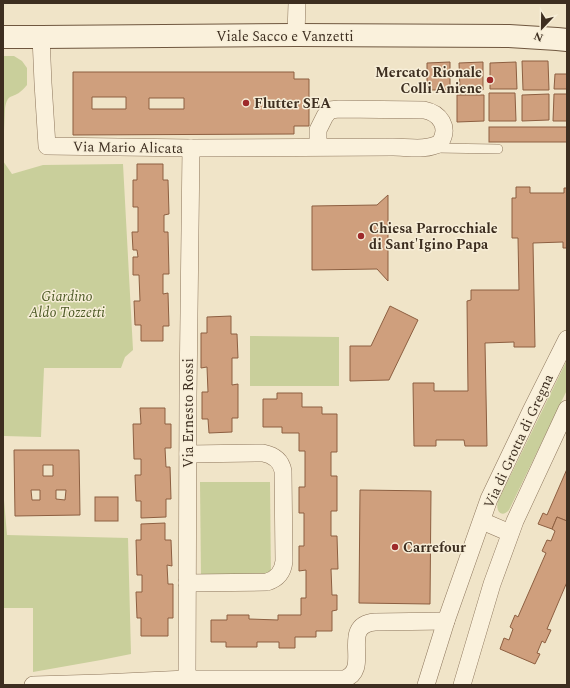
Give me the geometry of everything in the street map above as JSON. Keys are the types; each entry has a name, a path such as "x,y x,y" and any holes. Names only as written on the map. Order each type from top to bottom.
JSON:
{"street":[{"path":"296,35 297,3"},
{"name":"Viale Sacco e Vanzetti","path":"3,37 296,35 509,36 567,40"},
{"name":"Via Mario Alicata","path":"42,37 47,146 192,148 430,147 440,143 444,134 444,128 443,123 437,115 432,112 418,110 330,110 325,116 318,130 318,147"},
{"name":"Via Ernesto Rossi","path":"187,679 192,148"},
{"name":"Via di Grotta di Gregna","path":"426,685 446,621 489,499 567,339"},
{"path":"462,685 492,584 510,534 526,495 567,409"},
{"path":"188,454 263,453 277,459 283,471 284,561 283,568 278,575 267,582 188,583"},
{"name":"Via di Grotta di Gregna","path":"482,521 510,534"},
{"path":"34,685 187,679 344,679 352,675 354,671 357,661 357,638 361,628 365,624 375,622 446,621"}],"lane":[{"path":"424,147 498,148"}],"green space":[{"path":"3,56 14,56 22,61 27,68 27,85 20,92 7,100 5,108 3,154"},
{"name":"Giardino Aldo Tozzetti","path":"3,161 12,174 43,165 123,164 133,350 125,357 121,368 44,368 41,437 4,436 3,440"},
{"path":"250,336 339,337 339,386 250,386"},
{"path":"567,360 567,390 509,510 503,514 498,510 498,501"},
{"path":"200,482 270,482 271,577 201,578"},
{"path":"3,488 7,535 128,538 131,654 33,672 33,608 3,608"}],"building":[{"path":"522,61 548,61 549,90 523,90"},
{"path":"450,62 450,90 427,90 427,63"},
{"path":"483,62 483,90 460,90 459,63"},
{"path":"516,62 517,89 490,89 490,63"},
{"name":"Flutter SEA","path":"73,72 294,72 294,79 309,79 309,126 294,126 294,134 73,135","holes":["92,97 126,97 126,109 92,109","149,98 184,98 184,109 149,109"]},
{"path":"555,74 567,74 567,89 554,89"},
{"path":"489,93 515,93 516,121 489,121"},
{"path":"549,94 549,120 522,121 522,95"},
{"path":"554,94 567,94 567,121 553,121"},
{"path":"457,95 484,95 484,121 457,122"},
{"path":"489,127 567,127 567,142 489,142"},
{"path":"137,164 163,164 163,180 168,180 169,214 164,215 164,232 168,232 169,274 163,274 163,294 168,293 169,326 163,326 163,341 141,341 141,325 135,325 134,301 140,301 139,275 133,275 133,257 138,257 137,250 133,250 132,232 138,232 138,207 133,207 133,180 137,180"},
{"path":"516,187 530,187 530,193 564,193 564,188 567,188 567,248 563,248 563,242 533,243 535,347 514,347 514,342 485,343 487,446 465,446 464,440 436,440 436,446 414,446 413,383 434,383 434,391 468,391 467,301 471,300 471,290 519,290 518,238 512,238 512,198 516,198"},
{"path":"388,195 388,281 377,269 312,270 312,206 377,205"},
{"path":"390,306 418,320 389,380 350,381 350,346 371,346"},
{"path":"231,316 231,334 237,334 238,358 232,358 232,385 238,384 238,418 232,418 232,432 209,433 208,419 202,419 202,392 208,392 207,367 201,368 201,333 207,333 207,317"},
{"path":"277,393 302,393 302,407 322,407 322,414 337,414 337,452 331,452 331,476 337,476 337,511 331,511 331,536 337,536 338,569 331,569 332,595 337,595 337,610 332,611 332,631 316,631 316,637 295,637 295,648 279,648 279,642 257,642 257,647 226,647 226,642 211,642 211,620 227,620 227,615 249,615 249,619 278,620 278,615 301,615 301,598 306,598 306,570 299,571 299,546 304,546 304,513 299,513 299,487 305,487 305,451 299,451 299,433 282,433 282,427 263,427 263,399 277,399"},
{"path":"140,408 165,408 165,424 171,424 171,448 165,448 166,467 170,467 171,499 166,499 166,517 141,518 141,501 136,501 135,475 141,475 141,459 134,459 133,424 141,424"},
{"path":"14,450 79,450 80,515 15,516","holes":["43,465 53,465 53,476 43,476","31,490 40,490 40,500 32,500","56,490 66,490 65,500 56,499"]},
{"path":"567,469 567,521 557,517 552,529 538,524 543,513 547,515"},
{"name":"Carrefour","path":"360,490 431,491 430,604 359,603"},
{"path":"95,497 118,497 118,521 95,521"},
{"path":"557,517 567,521 567,582 547,629 551,630 545,643 542,641 537,653 540,654 535,664 500,649 504,638 509,640 513,629 510,627 515,615 518,617 546,553 542,551 547,540 551,541 555,531 552,529"},
{"path":"165,523 165,540 171,540 172,566 167,565 168,584 173,584 173,618 168,618 168,636 141,636 141,618 137,618 136,592 142,592 142,575 137,575 136,540 141,540 141,524"}],"place":[{"name":"Mercato Rionale Colli Aniene","path":"490,80"},
{"name":"Flutter SEA","path":"246,103"},
{"name":"Chiesa Parrocchiale di Sant'Igino Papa","path":"361,236"},
{"name":"Carrefour","path":"395,547"}]}
